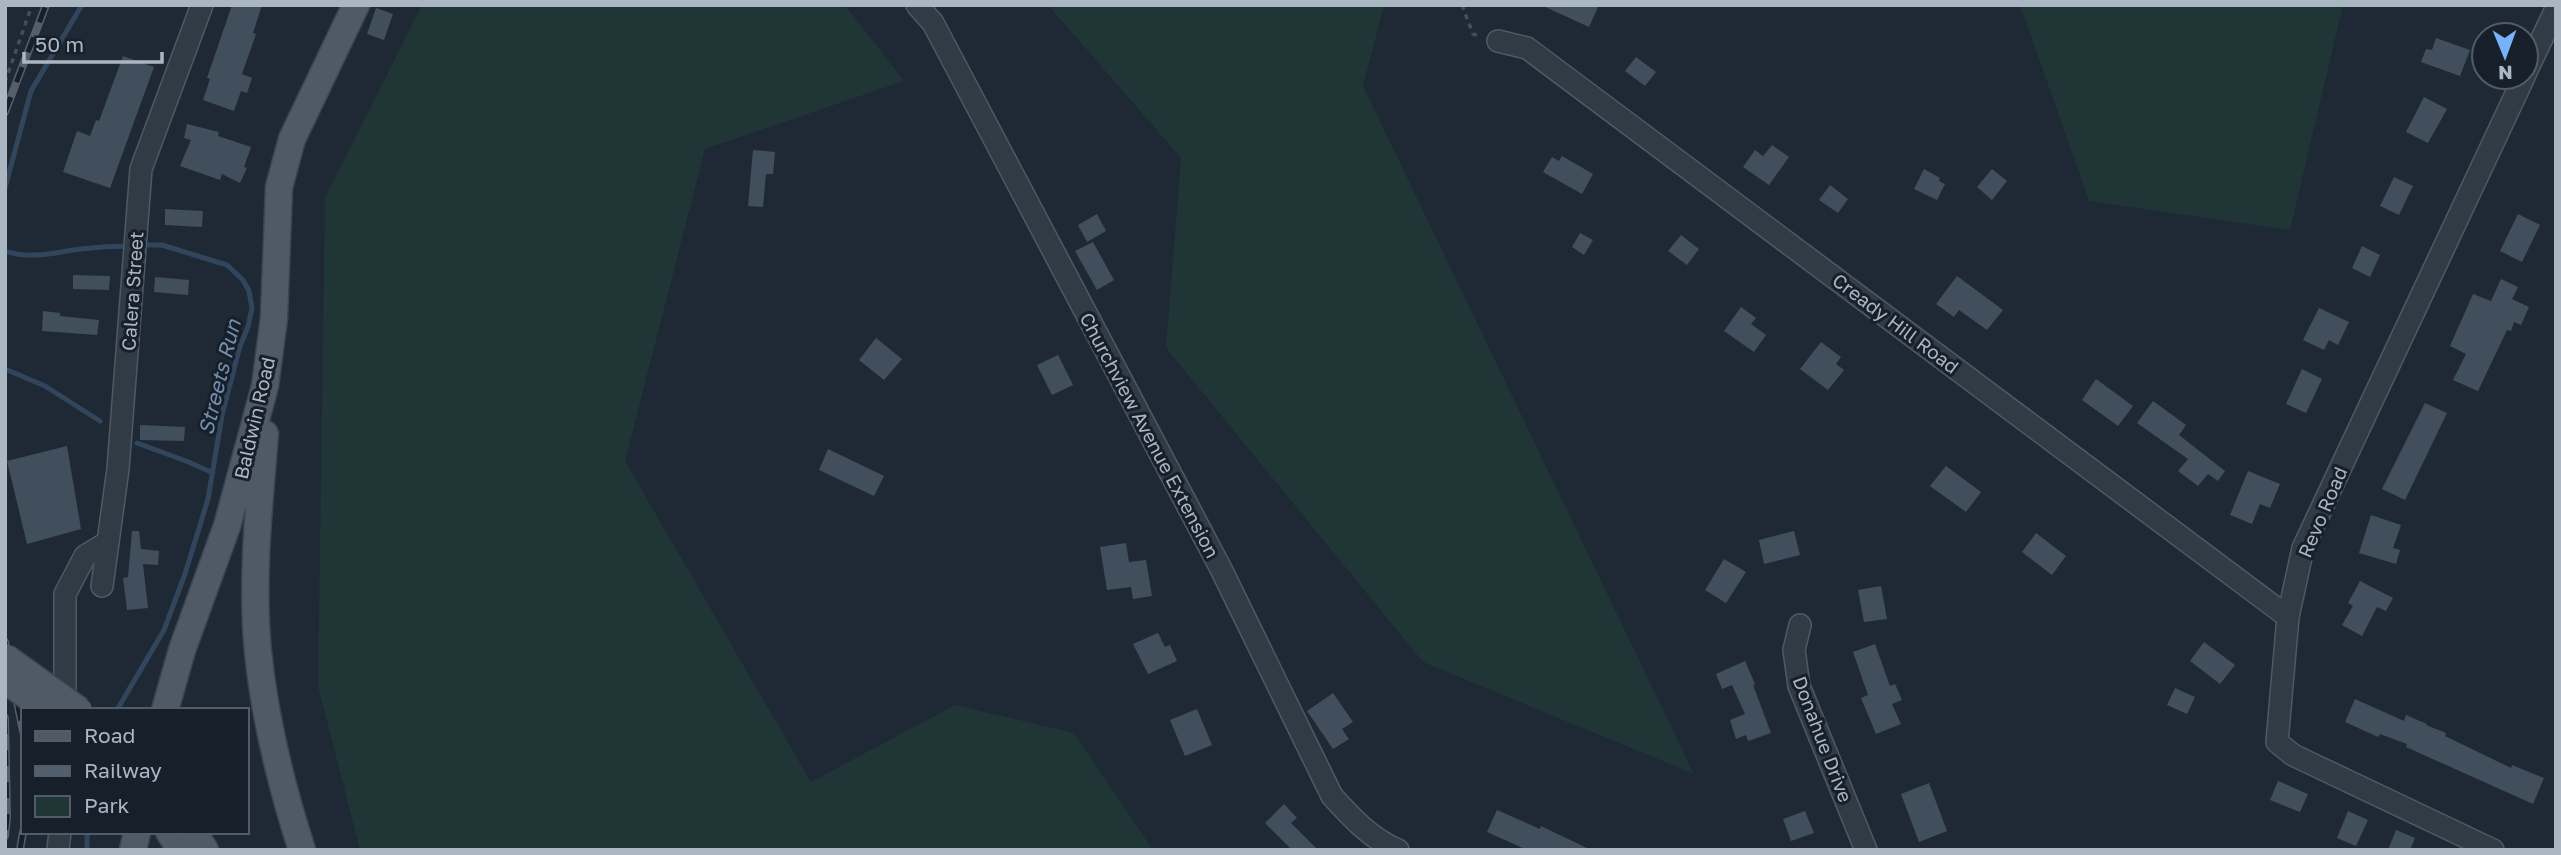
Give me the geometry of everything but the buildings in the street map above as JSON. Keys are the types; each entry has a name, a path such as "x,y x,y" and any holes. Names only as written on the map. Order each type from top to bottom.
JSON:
{"main road":[{"name":"Baldwin Road","path":"166,708 227,526 265,386 274,317 279,187 292,139 356,5"},
{"path":"274,317 260,493 256,583 258,649 267,717 280,782 302,850"},
{"path":"5,657 76,708"},
{"path":"5,680 44,708"},
{"path":"170,834 181,850"},
{"path":"194,834 205,850"}],"street":[{"name":"Calera Street","path":"102,586 118,469 141,169 202,5"},
{"name":"Churchview Avenue Extension","path":"917,5 933,23 1221,569 1332,796 1356,822 1398,850"},
{"name":"Revo Road","path":"2540,43 2556,9"},
{"name":"Cready Hill Road","path":"1498,41 1527,48 1549,64 2288,617"},
{"name":"Revo Road","path":"2493,850 2293,755 2277,742 2288,617 2303,548 2517,91"},
{"path":"65,708 65,594 85,556 108,542"},
{"name":"Donahue Drive","path":"1800,625 1794,650 1799,686 1866,850"}],"path":[{"path":"5,82 32,5"},
{"path":"1462,5 1473,34 1498,41"}],"green space":[{"path":"422,5 845,5 904,81 705,149 625,461 811,782 955,705 1074,733 1153,850 360,850 318,686 325,198"},
{"path":"1048,5 1384,5 1363,86 1694,774 1423,662 1166,348 1181,158"},
{"path":"2020,5 2343,5 2290,230 2089,201"}],"waterway":[{"name":"Streets Run","path":"5,188 31,91 82,5"},
{"name":"Streets Run","path":"118,708 164,630 185,574 208,499 222,415 252,308 249,291 243,280 227,265 162,245 140,245"},
{"name":"Streets Run","path":"5,251 43,255 130,246"},
{"path":"5,369 45,386 100,421"},
{"path":"137,443 213,473"},
{"name":"Streets Run","path":"87,834 87,850"}],"railway":[{"path":"5,112 46,5"},
{"path":"5,642 21,721"},
{"path":"5,718 5,836"},
{"path":"20,850 23,834"}]}
